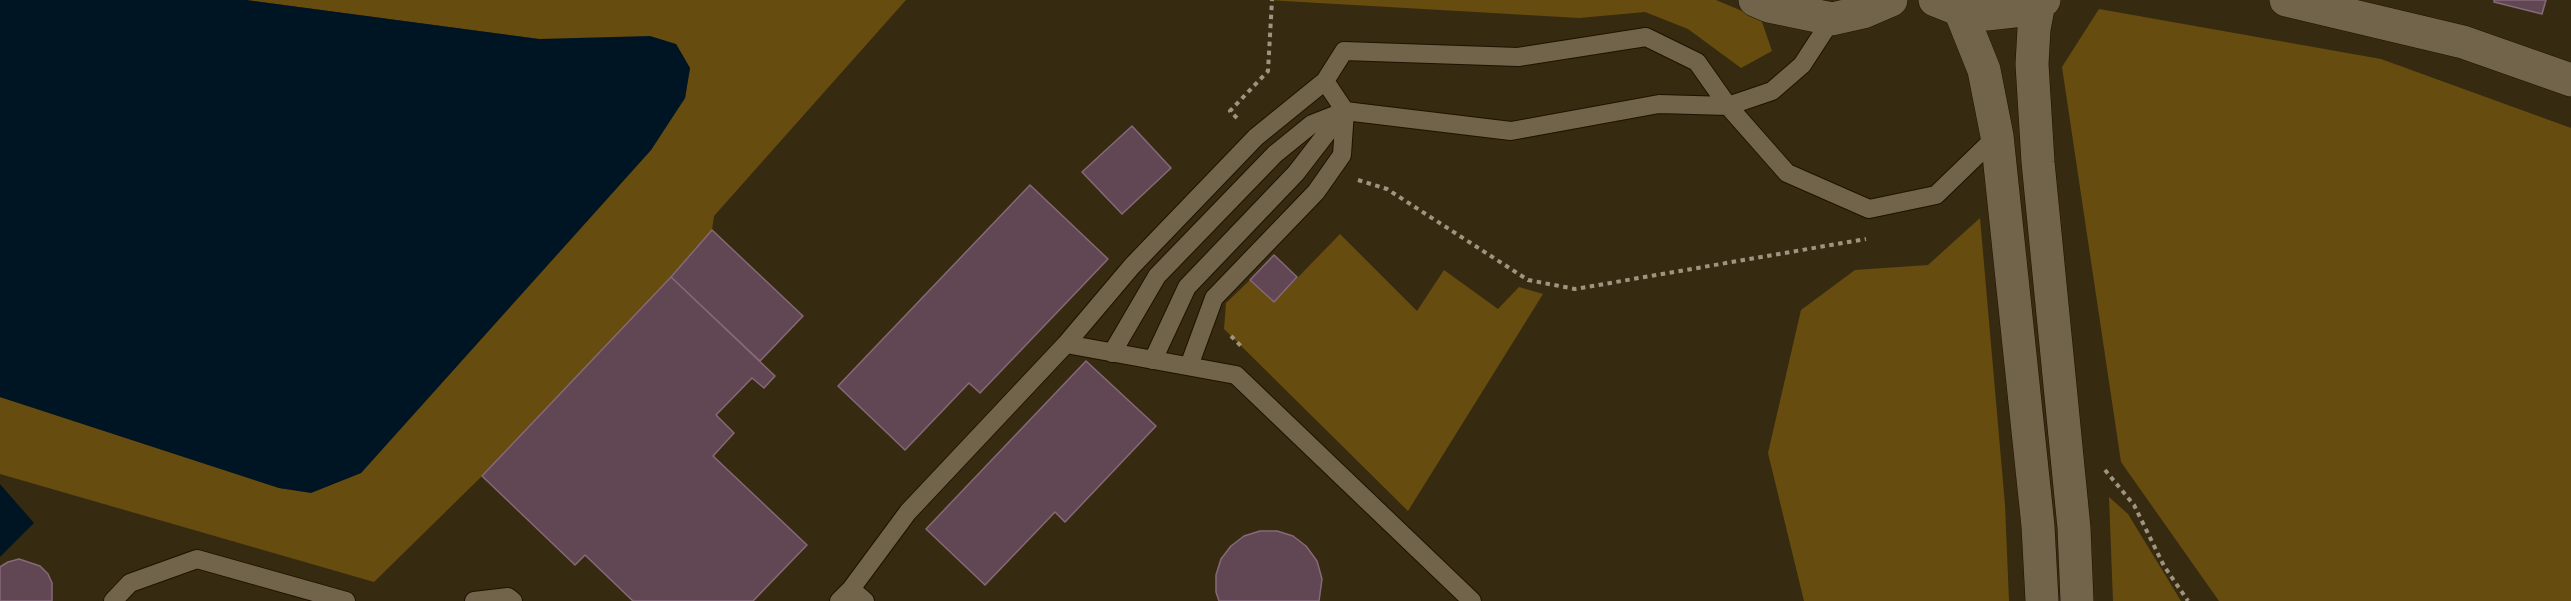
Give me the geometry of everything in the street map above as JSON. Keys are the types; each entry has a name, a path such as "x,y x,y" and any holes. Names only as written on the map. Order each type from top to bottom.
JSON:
{"main road":[{"path":"1755,0 1769,6 1832,20 1863,12 1891,0"},
{"path":"2286,0 2463,42 2571,80"},
{"path":"1947,5 1987,14 2005,12 2042,1"},
{"path":"2042,1 2034,29 2033,86 2039,173 2074,528 2077,601"},
{"path":"1947,5 1973,37 1984,70 1997,136 2038,526 2042,601"}],"lane":[{"path":"1112,353 1157,276 1275,154 1312,124 1345,111 1512,131 1659,104 1728,106 1772,91 1802,65 1832,20"},
{"path":"852,597 908,512 1066,344 1132,266 1256,137 1325,81 1344,51 1518,57 1646,37 1697,62 1728,106 1787,173 1869,208 1936,195 1997,136"},
{"path":"1188,366 1214,298 1316,192 1342,155 1345,111 1325,81"},
{"path":"1153,360 1187,287 1296,173 1345,111"},
{"path":"1066,344 1236,375 1472,601"},
{"path":"113,601 130,583 197,559 346,601"},
{"path":"474,601 508,597 513,601"}],"path":[{"path":"1256,137 1230,111 1268,72 1272,0"},
{"path":"1316,192 1323,200 1338,184 1361,180 1387,189 1528,280 1575,289 1869,238"},
{"path":"2104,469 2134,505 2164,566 2188,601"}],"shaded area":[{"path":"246,0 906,0 714,216 712,230 671,277 482,476 374,582 0,474 0,397 279,488 311,492 361,473 651,150 685,98 690,68 676,44 539,39"},
{"path":"1267,0 1716,0 1761,19 1772,51 1741,68 1688,29 1645,12 1579,18"},
{"path":"2099,9 2381,59 2571,128 2571,601 2219,601 2121,462 2062,67"},
{"path":"1980,218 2005,505 2009,601 1804,601 1768,453 1801,310 1855,270 1928,265"},
{"path":"1340,234 1417,311 1444,270 1498,309 1519,287 1543,294 1408,511 1224,329 1226,303 1250,280 1274,302"},
{"path":"2109,497 2128,514 2181,601 2113,601"}],"water":[{"path":"0,0 246,0 539,39 650,36 676,44 690,68 685,98 651,150 361,473 311,493 279,488 0,397"},
{"path":"0,484 34,523 0,557"}],"building":[{"path":"2494,0 2546,0 2542,14 2494,2"},
{"path":"1132,126 1171,168 1122,214 1082,172"},
{"path":"1030,185 1108,259 980,393 969,383 905,450 838,386"},
{"path":"712,230 803,316 760,361 671,277"},
{"path":"1274,255 1297,277 1274,302 1250,280"},
{"path":"671,277 775,376 764,388 752,378 716,415 734,433 713,456 807,545 753,601 633,601 585,555 575,565 482,476"},
{"path":"1086,361 1156,426 1065,522 1055,512 985,585 926,529"},
{"path":"1260,531 1277,531 1293,536 1306,546 1317,561 1322,579 1319,601 1219,601 1216,592 1216,575 1221,559 1231,546 1244,536"},
{"path":"19,559 40,566 48,574 52,583 52,601 0,601 0,567"}]}
